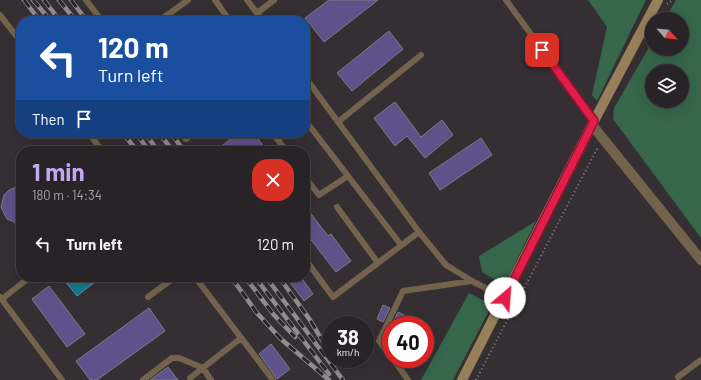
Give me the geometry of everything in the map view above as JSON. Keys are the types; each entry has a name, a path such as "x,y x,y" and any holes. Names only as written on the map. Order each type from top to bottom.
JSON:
{"street":[{"path":"462,380 593,123 658,0"},
{"path":"593,123 603,138 698,248 701,260"}],"lane":[{"path":"86,0 98,16"},
{"path":"166,16 188,0"},
{"path":"215,0 226,16"},
{"path":"248,0 260,16"},
{"path":"258,13 274,0"},
{"path":"506,0 593,123"},
{"path":"0,15 16,36"},
{"path":"338,122 421,55"},
{"path":"310,84 419,232 446,265 472,281 505,298"},
{"path":"310,127 401,245"},
{"path":"277,139 282,146"},
{"path":"310,183 319,195 348,176"},
{"path":"337,207 378,263"},
{"path":"310,266 333,297 419,232"},
{"path":"392,316 404,291 472,281"},
{"path":"23,282 1,298 62,380"},
{"path":"148,297 168,282"},
{"path":"199,282 273,380"},
{"path":"382,335 379,341 382,345"},
{"path":"190,378 241,338"},
{"path":"143,380 172,358 186,360 203,368 211,380"},
{"path":"678,377 701,360"},
{"path":"399,368 408,380"}],"path":[{"path":"476,380 603,138"}],"green space":[{"path":"588,0 645,0 597,101 592,95 607,27"},
{"path":"676,0 701,0 701,238 613,119 614,108 645,54 645,56 689,56 689,12 669,12"},
{"path":"536,221 509,276 495,280 482,272 479,256"},
{"path":"469,293 492,305 453,380 421,380 428,368 434,368 434,356"}],"water":[{"path":"66,282 95,282 77,296"}],"building":[{"path":"329,0 378,0 324,42 310,24 310,16 308,16"},
{"path":"389,31 403,49 352,91 337,73"},
{"path":"395,102 421,137 442,120 453,135 425,158 407,136 395,146 374,118"},
{"path":"232,138 258,138 263,146 222,146"},
{"path":"481,138 492,155 440,190 429,173"},
{"path":"16,187 16,223 7,219 1,207 4,195 9,190"},
{"path":"310,213 328,236 331,234 351,261 336,272 310,238"},
{"path":"290,282 305,282 313,294 304,301"},
{"path":"49,286 85,334 67,347 32,299"},
{"path":"383,305 390,308 386,316 382,316 382,322 377,319"},
{"path":"149,308 165,331 97,380 90,380 76,361"},
{"path":"398,312 406,316 396,316"},
{"path":"271,344 290,369 277,379 259,354"},
{"path":"168,367 178,380 150,380"}],"railway":[{"path":"24,0 36,16"},
{"path":"33,0 47,16"},
{"path":"44,0 56,16"},
{"path":"59,0 72,16"},
{"path":"71,0 83,16"},
{"path":"127,138 133,146"},
{"path":"140,138 145,146"},
{"path":"149,138 154,146"},
{"path":"163,138 169,146"},
{"path":"175,138 180,146"},
{"path":"235,282 257,313 281,339 329,380"},
{"path":"249,282 274,315 295,337"},
{"path":"259,282 329,374"},
{"path":"270,282 343,380"},
{"path":"283,282 310,320 322,340"}],"route":[{"path":"505,298 594,121 542,50"}]}
